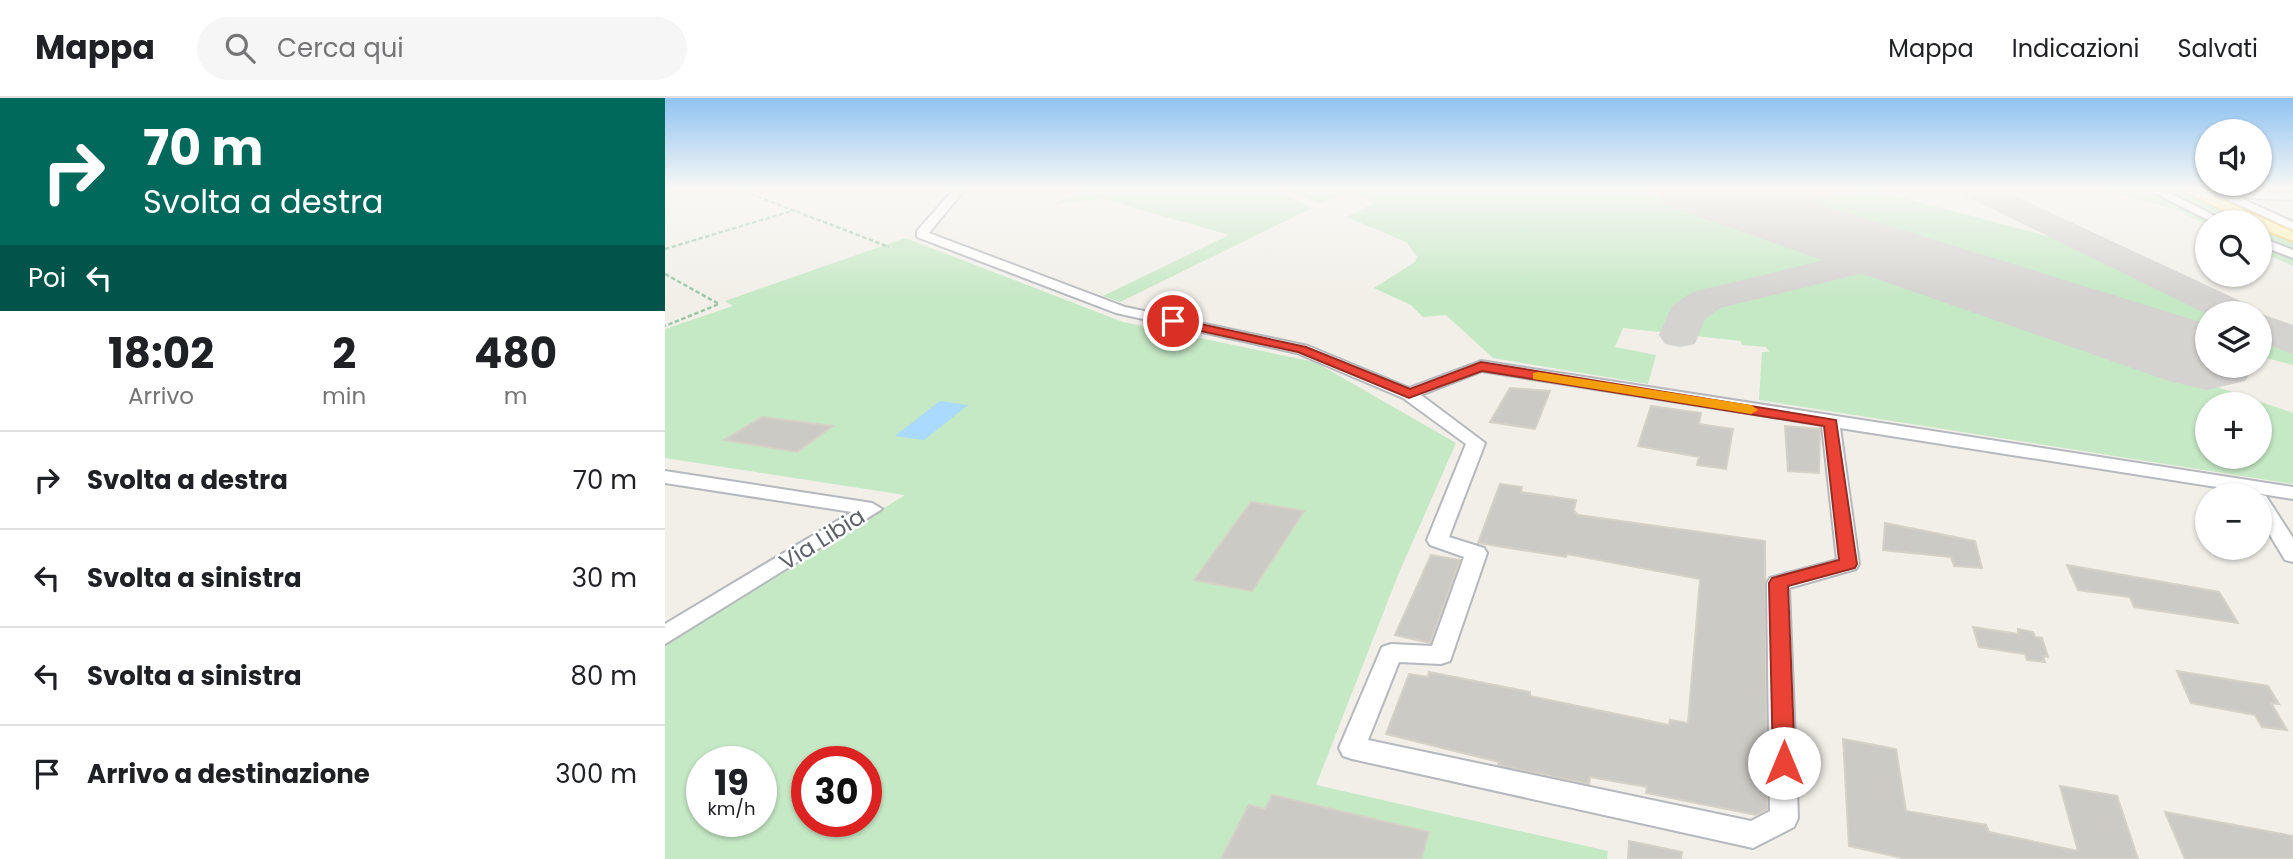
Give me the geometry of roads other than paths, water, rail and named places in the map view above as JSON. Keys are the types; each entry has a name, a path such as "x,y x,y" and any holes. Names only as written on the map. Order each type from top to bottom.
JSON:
{"main road":[{"path":"2272,226 2293,237"}],"street":[{"path":"929,225 921,234 1121,310 1302,349 1409,394 1476,443 1437,540 1476,553 1441,655 1391,653 1352,748 1752,835 1784,818 1778,583 1848,564 1831,423"},
{"path":"2272,247 2291,255"},
{"path":"1409,394 1481,366 2195,484"},
{"name":"Via Libia","path":"665,477 872,509 665,635"},
{"path":"2272,494 2293,493"},
{"path":"2272,521 2293,555"}],"water":[{"path":"940,401 968,405 924,440 895,436"}]}
